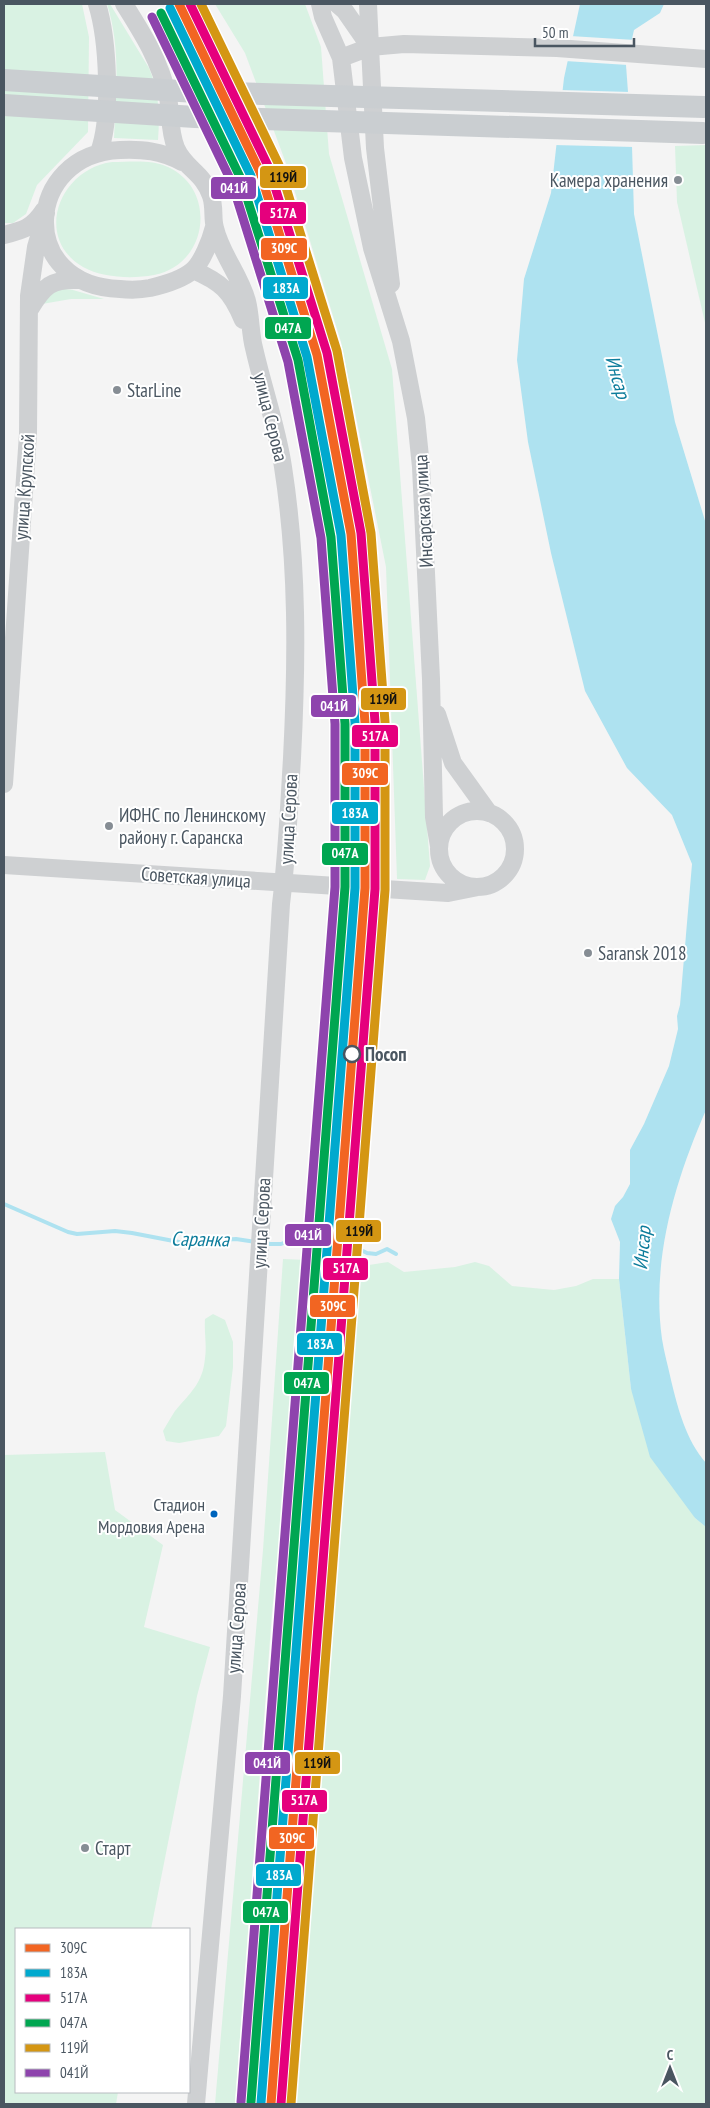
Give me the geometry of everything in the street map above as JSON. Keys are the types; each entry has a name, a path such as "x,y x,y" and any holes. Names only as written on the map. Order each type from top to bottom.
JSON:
{"main road":[{"path":"4,80 196,92 704,107"},
{"path":"4,105 195,117 703,133"}],"street":[{"path":"97,4 105,39 106,125 99,152"},
{"name":"улица Серова","path":"124,4 152,49 161,70 168,100 171,136 182,162 197,173 204,182 215,211 214,227 247,302 253,346 283,465 291,529 296,600 295,699 232,1696 196,2104"},
{"name":"Инсарская улица","path":"320,4 323,17 341,58 353,158 372,248 396,324"},
{"path":"337,4 345,11 370,47"},
{"name":"Инсарская улица","path":"368,4 375,148 396,324 416,418 421,467 432,699 432,778 439,851"},
{"path":"341,58 370,47 404,44 557,48 706,59"},
{"path":"78,280 65,271 54,257 48,242 47,209 54,186 63,174 76,163 99,152 146,150 168,154 182,162"},
{"path":"4,235 22,231 36,222 47,209"},
{"name":"улица Крупской","path":"4,784 28,434 31,272 47,209"},
{"path":"30,309 47,286 66,280 78,280 110,289 144,289 163,285 193,270 210,242 214,227"},
{"name":"улица Серова","path":"193,270 214,280 229,293 235,301 253,346"},
{"name":"Инсарская улица","path":"432,699 453,763 489,813"},
{"path":"417,891 435,876 441,835 447,825 456,817 466,812 478,811 489,813 502,820 514,839 515,851 510,867 500,880 478,887 467,886 457,882 448,874 442,865 439,851"},
{"name":"Советская улица","path":"4,865 448,893 478,887"}],"green space":[{"path":"4,4 82,4 89,37 88,132 37,185 26,214 13,223 4,223"},
{"path":"107,4 110,4 149,68 158,103 158,140 114,138 116,54"},
{"path":"215,4 305,4 321,47 329,154 392,369 430,866 425,880 397,879 386,567 341,342 287,166 245,53"},
{"path":"706,145 706,327 677,202 675,146"},
{"path":"112,162 161,164 184,178 195,192 200,209 200,226 195,242 186,257 172,268 154,275 136,277 118,277 91,271 83,267 68,254 59,239 56,223 59,206 66,191 78,177 93,167"},
{"path":"58,288 73,290 104,299 71,299 42,304 43,299"},
{"path":"283,1259 307,1260 272,1613 235,2104 215,2104 263,1550"},
{"path":"388,1262 404,1272 455,1267 475,1262 489,1266 512,1286 554,1290 576,1286 593,1279 619,1279 631,1389 695,1518 706,1527 706,2104 284,2104 350,1268"},
{"path":"213,1314 225,1320 233,1342 233,1367 226,1426 219,1436 179,1443 166,1441 163,1431 175,1411 191,1393 202,1374 206,1353 205,1319"},
{"name":"Старт","path":"105,1452 115,1510 163,1545 144,1627 210,1647 197,1696 151,1928 15,1928 15,2093 118,2093 116,2104 4,2104 4,1455"}],"water":[{"name":"Инсар","path":"580,4 664,4 660,13 634,30 626,65 632,146 634,214 675,422 706,524 706,1110 684,1165 668,1222 660,1280 659,1309 663,1344 680,1413 693,1444 706,1463 706,1527 695,1518 650,1457 631,1389 619,1279 620,1242 611,1219 615,1206 623,1197 630,1184 630,1150 644,1124 669,1066 678,1029 677,1016 680,1005 692,864 672,815 627,768 585,691 551,553 528,442 517,360 524,279 551,193 564,78"}],"pier":[{"path":"570,36 635,40 628,65 565,61"},
{"path":"560,90 630,92 634,147 554,145"}],"waterway":[{"name":"Саранка","path":"4,1204 68,1232 77,1234 115,1231 184,1243 236,1239 256,1242"},
{"name":"Саранка","path":"266,1244 281,1244 304,1235 355,1247 367,1253 376,1254 387,1249 396,1254"}],"transit line":[{"name":"309С","path":"179,4 260,172 317,355 351,534 365,723 365,888 271,2104"},
{"name":"517А","path":"190,4 269,168 327,353 361,533 375,722 375,889 281,2104"},
{"name":"119Й","path":"201,4 279,165 337,351 371,533 385,722 385,890 291,2104"},
{"name":"183А","path":"170,8 251,176 307,357 341,535 355,723 355,888 261,2103"},
{"name":"047А","path":"161,13 241,179 298,360 331,537 345,724 345,887 251,2102"},
{"name":"041Й","path":"152,17 232,183 288,362 321,538 335,724 335,887 241,2102"}],"place":[{"name":"Камера хранения","path":"678,180"},
{"name":"StarLine","path":"117,390"},
{"name":"ИФНС по Ленинскому району г. Саранска","path":"109,826"},
{"name":"Saransk 2018","path":"588,953"},
{"name":"Посоп","path":"352,1054"},
{"name":"Стадион Мордовия Арена","path":"214,1514"},
{"name":"Старт","path":"85,1848"}]}
